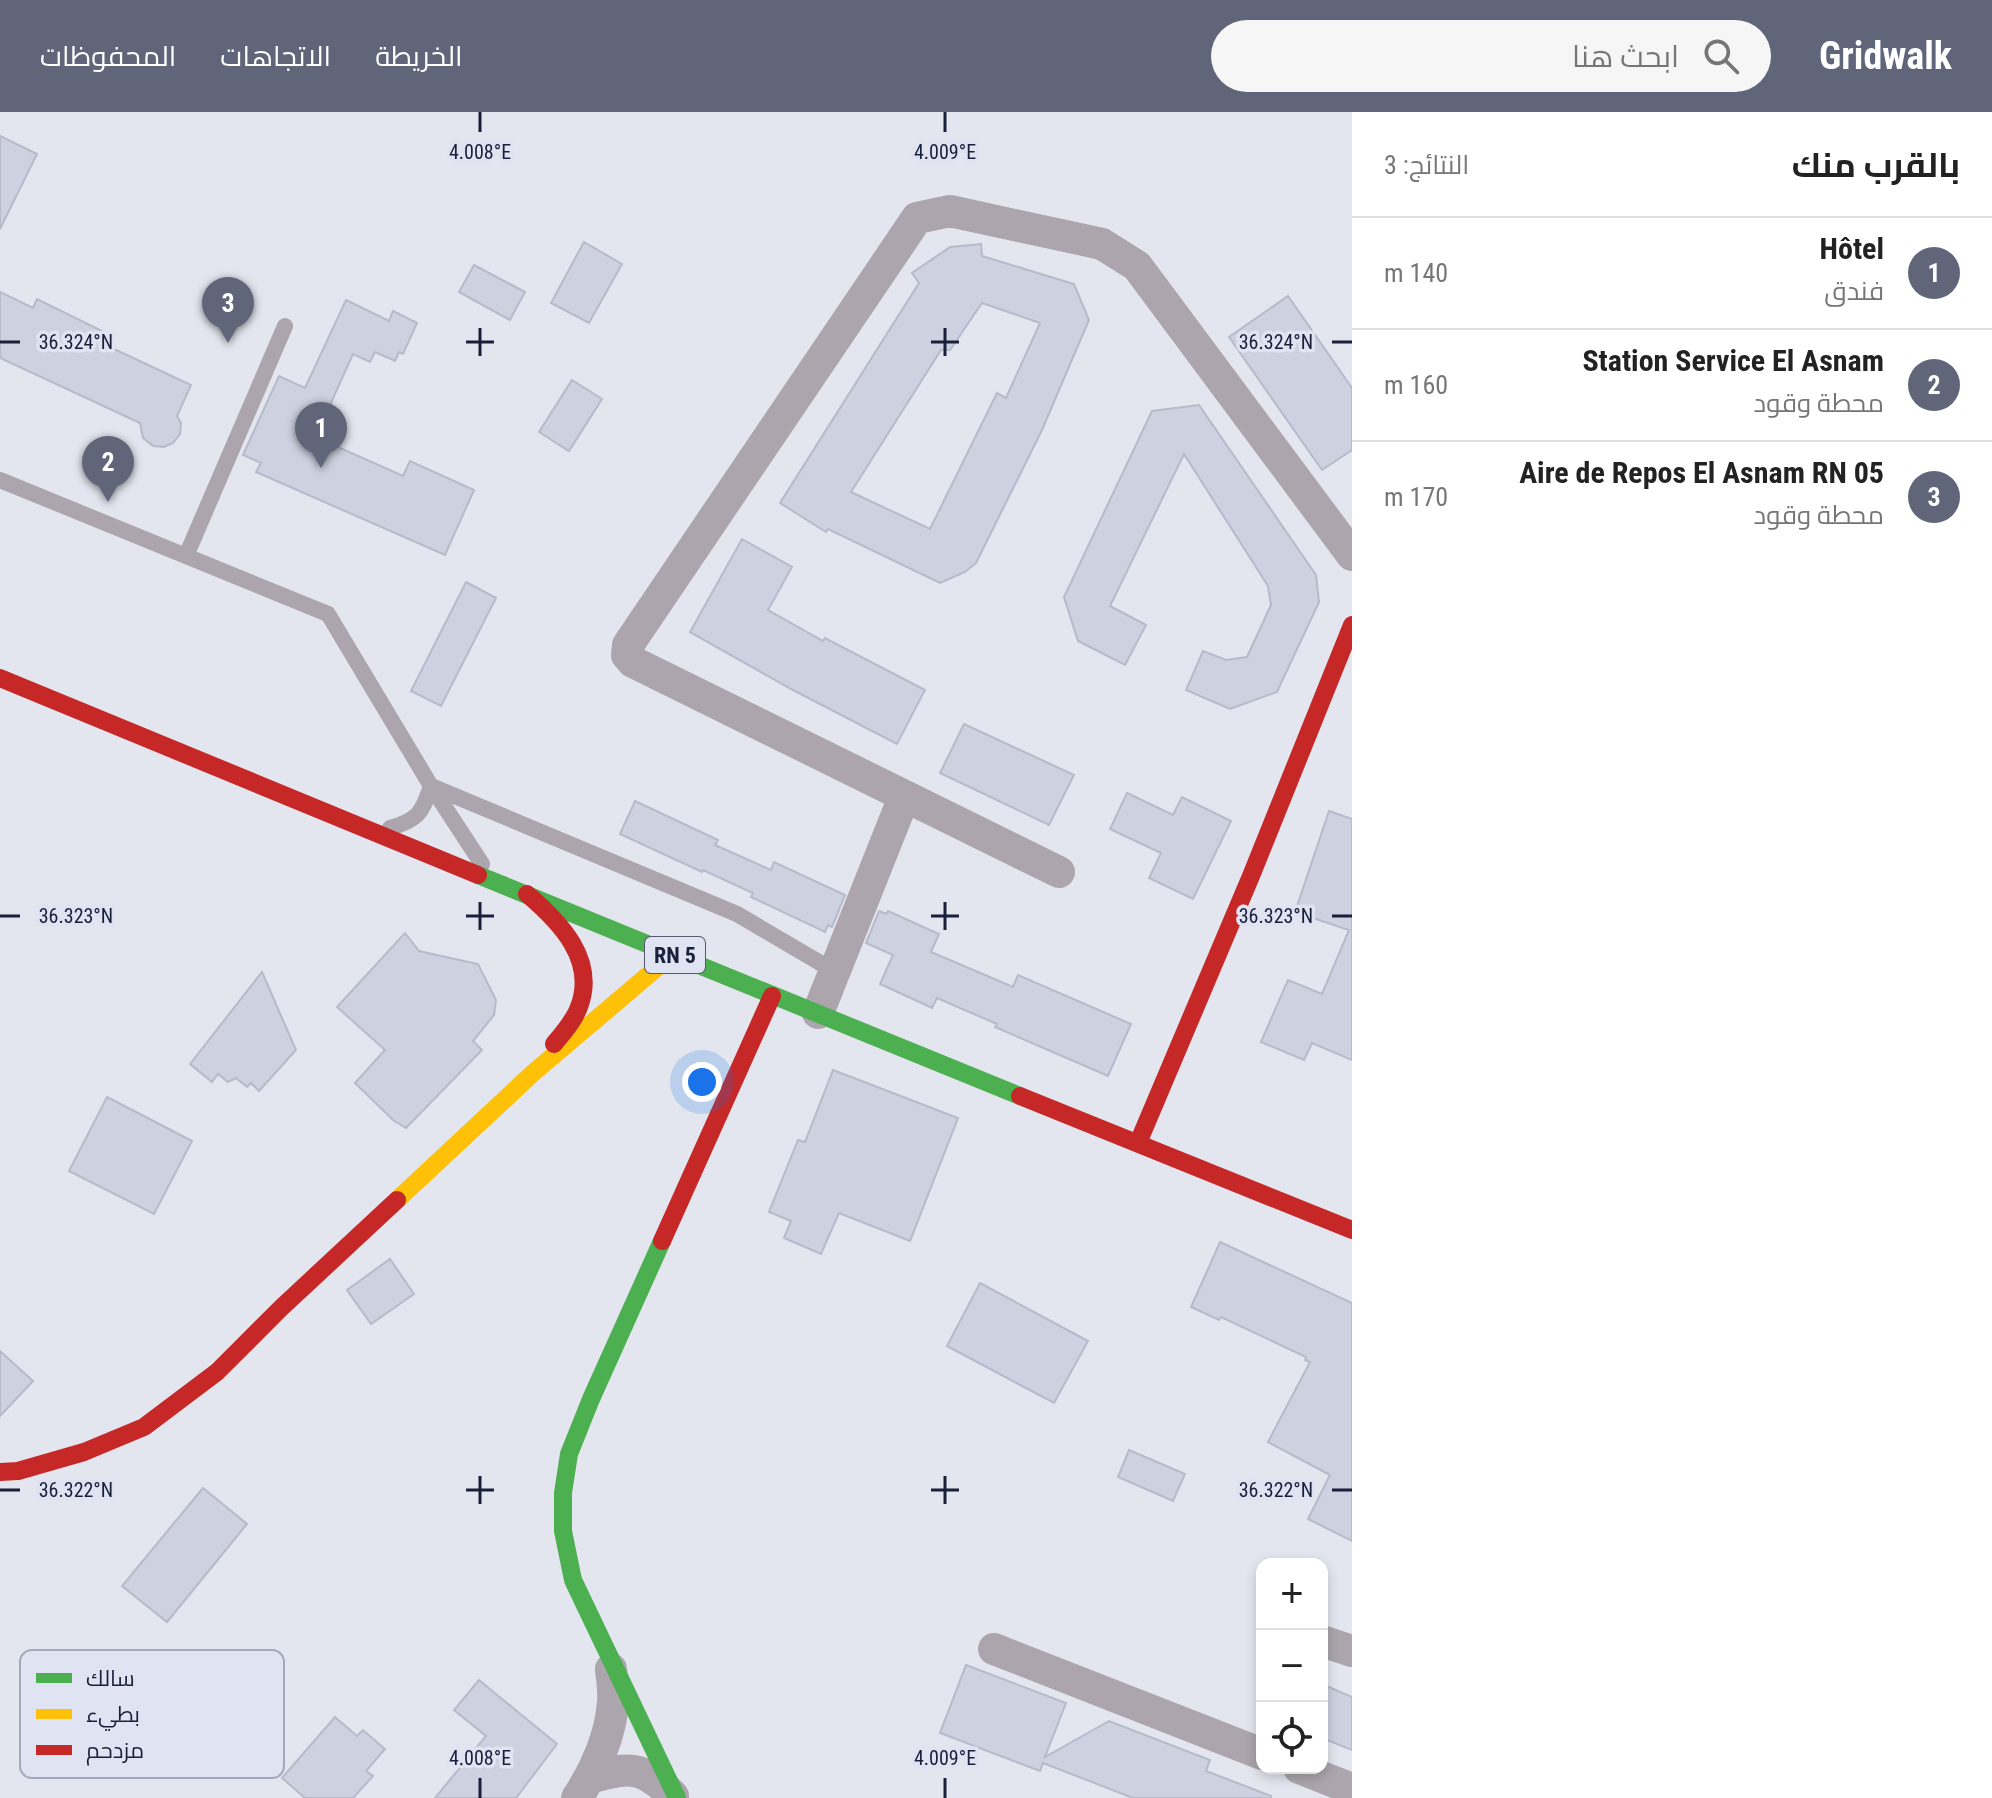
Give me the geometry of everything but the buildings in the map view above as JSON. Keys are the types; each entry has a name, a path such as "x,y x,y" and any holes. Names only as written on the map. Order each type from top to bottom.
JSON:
{"street":[{"path":"1059,872 633,662 627,655 628,645 917,218 950,211 1102,244 1137,266 1352,555"},
{"path":"1138,1143 1251,876 1352,625"},
{"name":"RN 5","path":"0,678 772,996 1352,1230"},
{"path":"818,1013 904,797"},
{"path":"525,893 552,915 573,943 584,969 581,1002 567,1028 533,1073"},
{"path":"0,1472 18,1471 84,1452 144,1427 217,1372 281,1308 533,1073 673,954"},
{"path":"676,1798 573,1580 563,1531 563,1493 569,1454 591,1399 772,996"},
{"path":"1328,1643 1352,1651"},
{"path":"994,1649 1256,1752"},
{"path":"584,1788 607,1737 613,1702 610,1656"},
{"path":"584,1788 616,1770 634,1771 657,1780 676,1798"},
{"path":"1314,1774 1352,1789"}],"lane":[{"path":"186,556 285,326"},
{"path":"0,480 328,614 491,879"},
{"path":"377,832 409,823 423,810 431,786"},
{"path":"431,786 737,914 834,971"}],"traffic: fast":[{"path":"478,875 1020,1096"},
{"path":"662,1241 569,1454 563,1493 563,1531 573,1580 677,1798"}],"traffic: slow":[{"path":"397,1200 533,1073 673,954"}],"traffic: jam":[{"path":"1138,1143 1251,876 1352,625"},
{"path":"0,678 478,875"},
{"path":"527,894 563,930 579,958 583,973 579,1007 554,1044"},
{"path":"662,1241 772,996"},
{"path":"1020,1096 1352,1230"},
{"path":"0,1472 18,1471 84,1452 144,1427 217,1372 397,1200"}],"place":[{"name":"Aire de Repos El Asnam RN 05","path":"228,343"},
{"name":"Hôtel","path":"321,468"},
{"name":"Station Service El Asnam","path":"108,502"}]}
